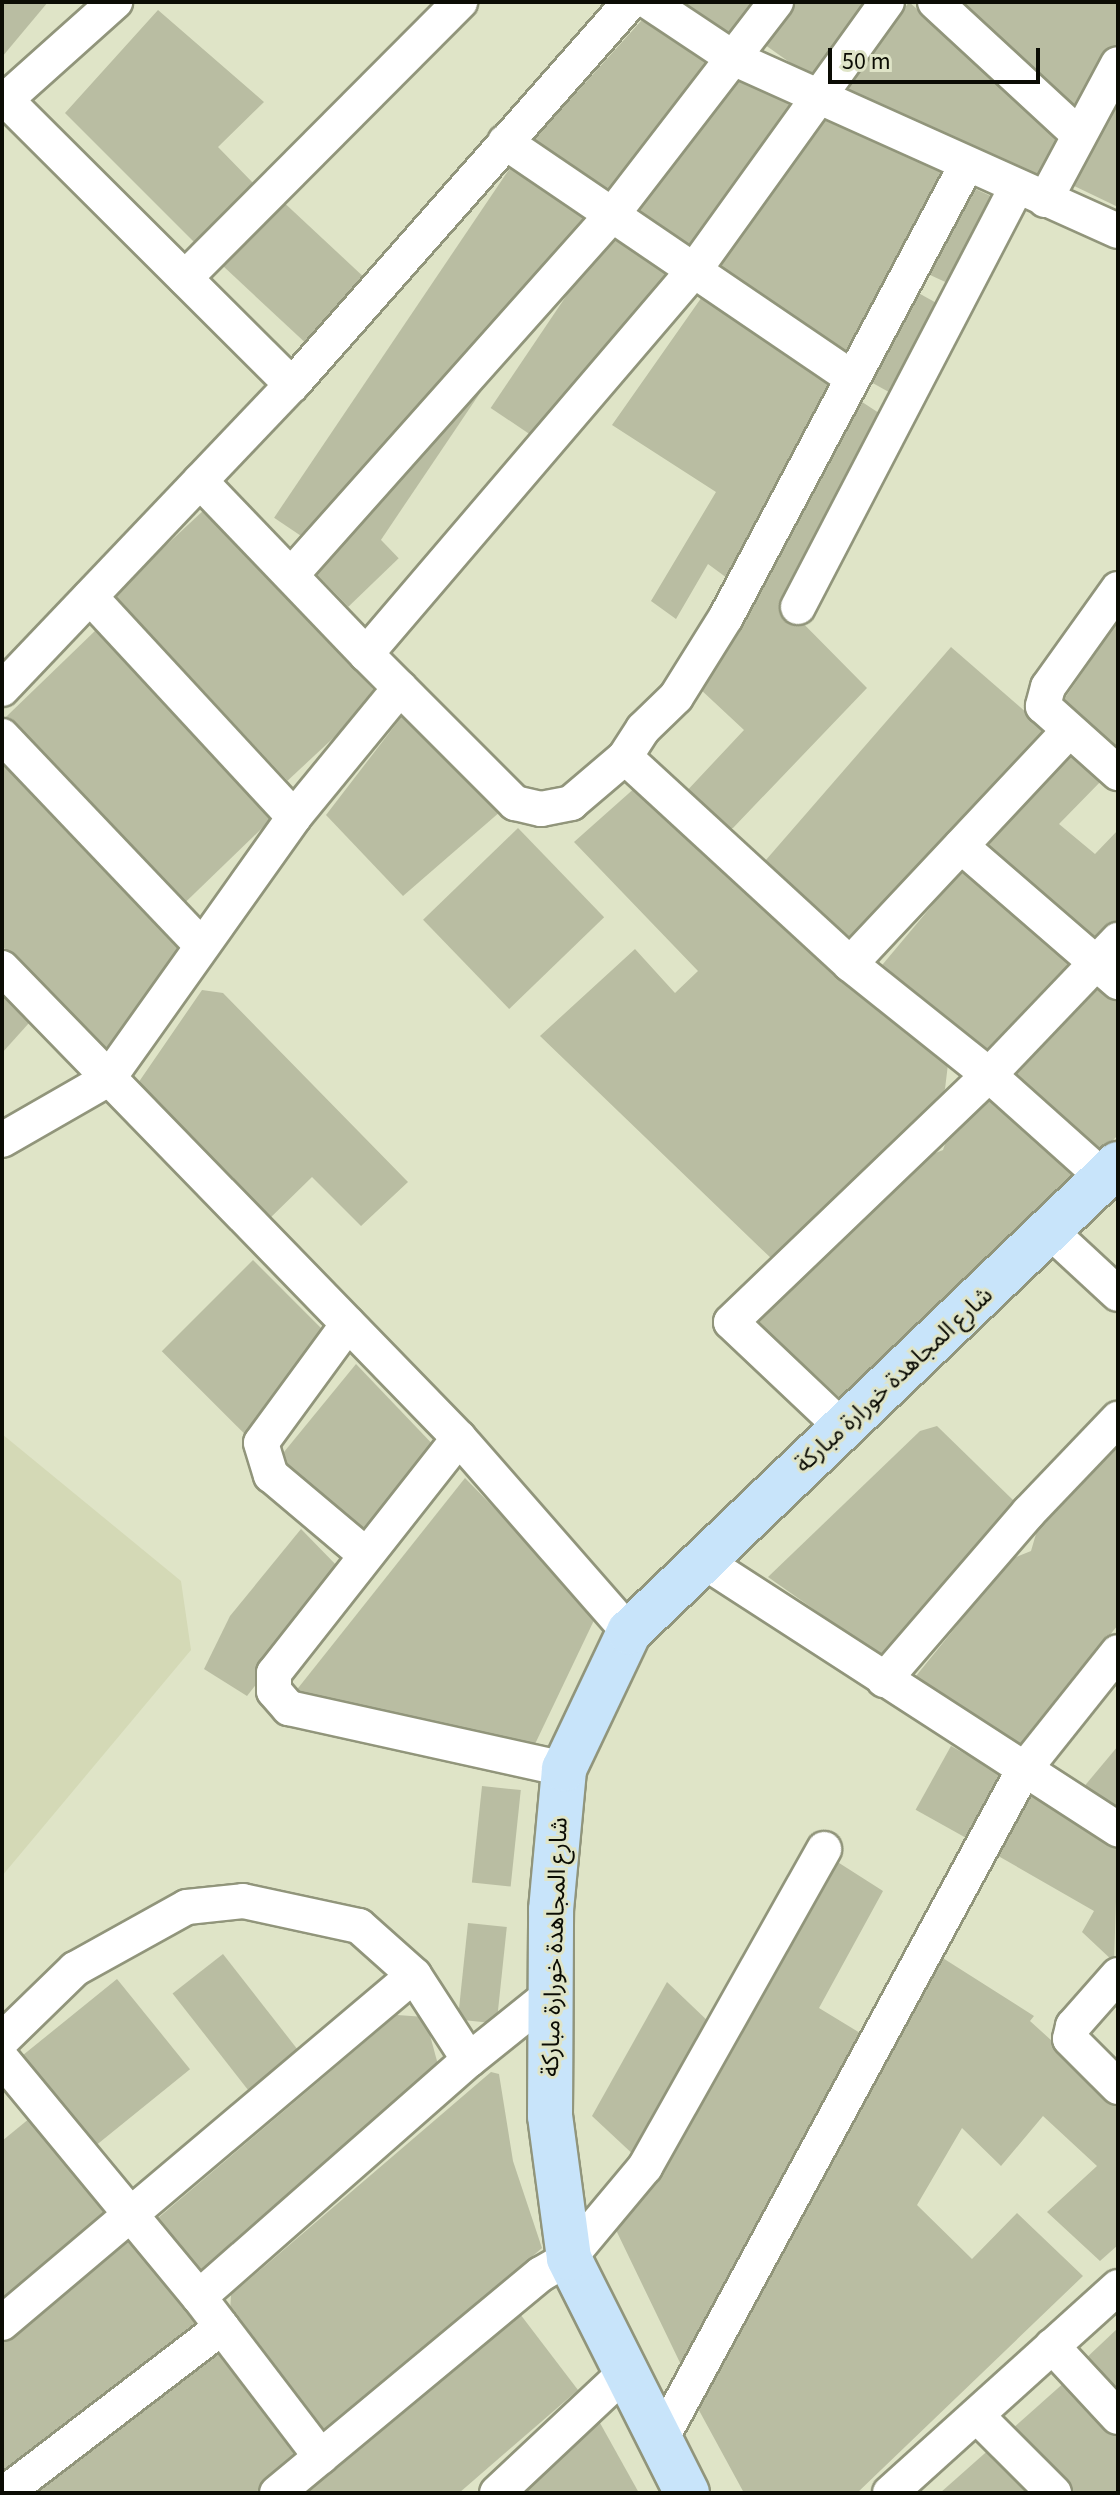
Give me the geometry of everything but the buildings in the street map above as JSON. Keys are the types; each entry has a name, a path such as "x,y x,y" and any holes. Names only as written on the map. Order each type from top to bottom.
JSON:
{"street":[{"path":"115,2 4,101 292,385"},
{"path":"185,278 460,2"},
{"path":"2,689 292,385 630,2"},
{"path":"649,2 733,58 1118,231"},
{"path":"293,573 612,215 776,2"},
{"path":"366,654 695,269 887,2"},
{"path":"935,2 1079,135"},
{"path":"798,607 1030,194 1079,135 1118,64"},
{"path":"505,142 852,378"},
{"path":"200,481 515,803 541,809 571,803 625,757 643,729 676,697 726,617 967,164"},
{"path":"1118,589 1048,687 1043,706 1118,773"},
{"path":"90,597 294,817"},
{"path":"2,1140 108,1079 200,944 294,817 400,688"},
{"path":"850,964 1069,731"},
{"path":"2,736 200,944"},
{"path":"625,757 850,964 1111,1171"},
{"path":"843,1428 731,1322 1111,961 961,846"},
{"path":"2,968 459,1438 629,1632"},
{"name":"شارع المجاهدة خورارة مباركة","path":"687,2493 569,2258 550,2116 551,1910 564,1769 629,1632 700,1559 1051,1232 1111,1171"},
{"path":"1051,1232 1118,1294"},
{"path":"348,1324 261,1443 271,1475 366,1555"},
{"path":"884,1680 1029,1512 1118,1419"},
{"path":"459,1438 274,1673 274,1691 289,1708 564,1769"},
{"path":"700,1559 1023,1771 1118,1829"},
{"path":"660,2441 1023,1771 1118,1652"},
{"path":"277,2493 541,2274 569,2258 645,2167 824,1849"},
{"path":"2,2040 75,1969 187,1907 243,1901 359,1926 414,1975 469,2060"},
{"path":"2,2323 134,2216 414,1975"},
{"path":"1118,1975 1073,2026 1070,2039 1118,2087"},
{"path":"199,2297 469,2060 551,1994"},
{"path":"2,2059 199,2297 321,2457"},
{"path":"890,2493 1118,2287"},
{"path":"5,2493 222,2327"},
{"path":"1052,2346 1118,2417"},
{"path":"497,2493 626,2372"},
{"path":"977,2416 1054,2493"}],"shaded area":[{"path":"2,1434 181,1581 191,1650 2,1876"}]}
